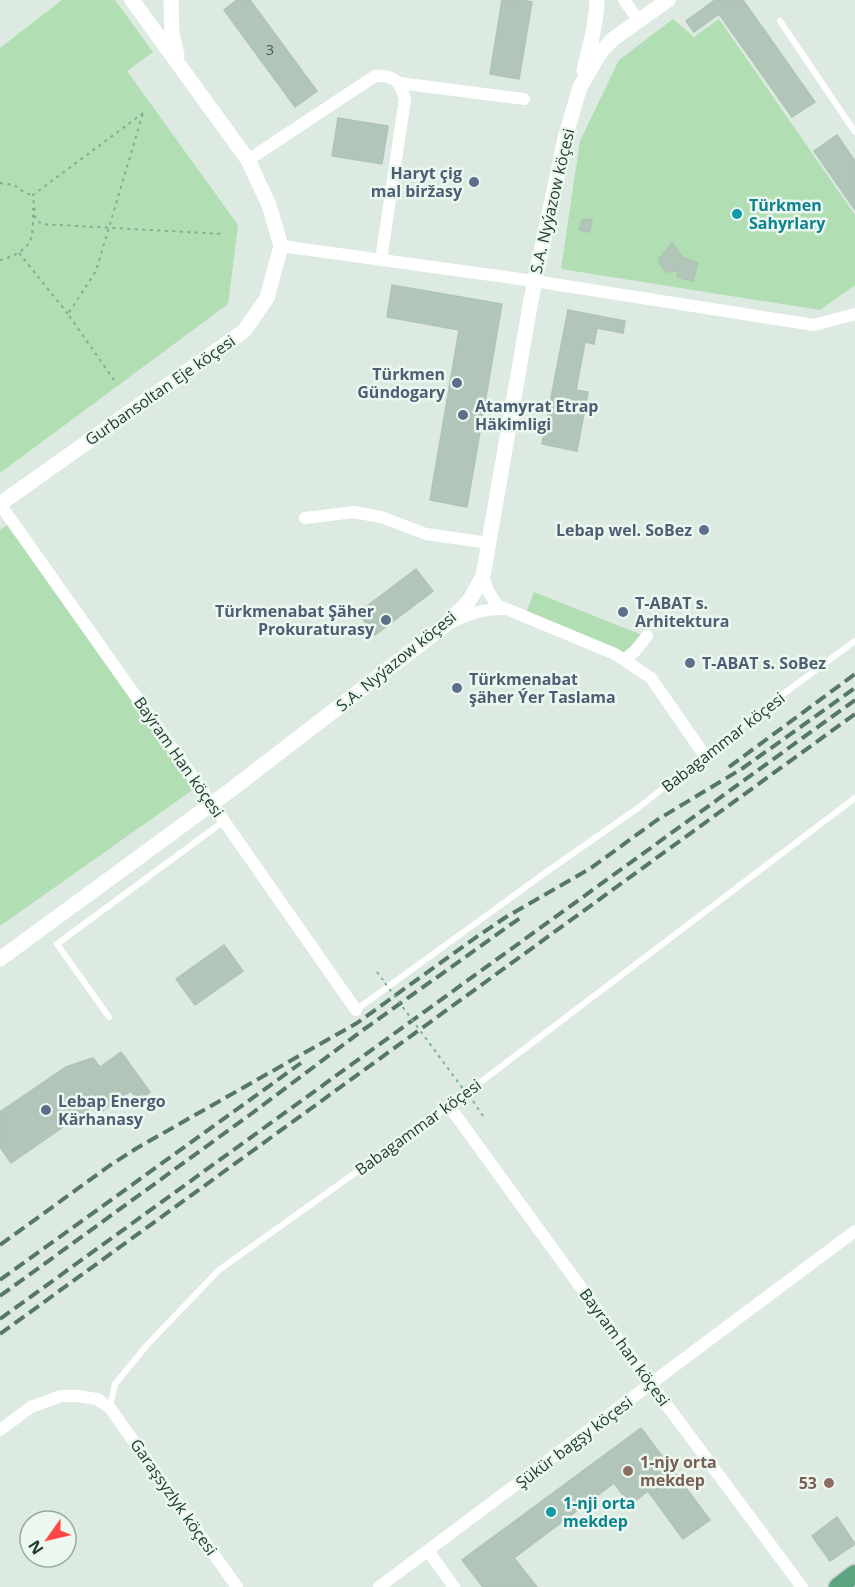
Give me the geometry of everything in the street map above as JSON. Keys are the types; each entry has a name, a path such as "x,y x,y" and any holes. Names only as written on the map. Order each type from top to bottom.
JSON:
{"main road":[{"path":"838,1587 855,1574"}],"street":[{"path":"132,0 248,160 269,205 281,246 534,281 814,325 855,314"},
{"path":"171,0 172,33 179,64"},
{"path":"580,87 592,39 597,0"},
{"path":"624,0 639,21"},
{"name":"S.A. Nyýazow köçesi","path":"0,959 212,803 444,627 469,601 483,576 534,281 565,138 580,87 600,53 613,39 668,0"},
{"path":"248,160 375,76 388,75 399,83 524,99"},
{"path":"381,260 405,99 399,83"},
{"name":"Gurbansoltan Eje köçesi","path":"0,504 244,331 267,298 281,246"},
{"name":"Baýram Han köçesi","path":"0,504 356,1010"},
{"path":"305,518 354,512 381,517 426,534 489,543"},
{"path":"483,576 491,596 503,609 615,654 651,678 705,756"},
{"path":"444,627 478,612 503,609"},
{"path":"624,660 647,636"},
{"name":"Bayram han köçesi","path":"449,1106 802,1587"},
{"name":"Şükür bagşy köçesi","path":"379,1587 855,1231"},
{"path":"0,1430 31,1407 61,1396 97,1399 110,1408"},
{"name":"Garaşsyzlyk köçesi","path":"110,1408 237,1587"},
{"path":"428,1551 454,1587"}],"lane":[{"path":"780,21 855,132"},
{"name":"Babagammar köçesi","path":"356,1010 638,808 855,641"},
{"name":"Babagammar köçesi","path":"110,1408 115,1384 148,1344 219,1270 449,1106 855,798"},
{"path":"109,1017 57,944 224,821"}],"path":[{"path":"33,195 142,113 96,271 68,314"},
{"path":"0,183 14,185 25,193 33,195"},
{"path":"33,195 35,217 41,224 224,234"},
{"path":"0,260 19,252 30,242 33,195"},
{"path":"19,252 68,314 114,380"},
{"path":"377,972 483,1116"}],"green space":[{"path":"62,0 115,0 153,52 127,71 238,225 228,304 0,473 0,48"},
{"path":"673,19 694,37 719,19 855,215 855,285 820,310 561,269 580,141 619,60"},
{"path":"7,525 194,789 0,926 0,530"},
{"path":"534,592 642,635 625,653 526,613"}],"building":[{"path":"237,0 250,0 317,91 295,107 224,10"},
{"path":"502,0 532,2 519,79 490,74"},
{"path":"715,0 743,0 815,102 792,117 719,14 694,32 686,21"},
{"path":"338,118 388,126 382,164 332,156"},
{"path":"837,135 855,161 855,210 814,151"},
{"path":"592,219 590,232 579,230 582,220"},
{"path":"672,243 682,257 698,263 693,281 677,277 678,271 666,272 659,263 659,259"},
{"name":"Atamyrat Etrap Häkimligi","path":"392,285 502,304 467,507 430,500 459,330 387,317"},
{"path":"568,310 625,321 623,333 597,328 594,344 585,342 576,390 588,392 577,451 542,444"},
{"path":"416,569 433,591 375,635 358,613"},
{"path":"224,945 243,971 195,1005 176,979"},
{"name":"Lebap Energo Kärhanasy","path":"121,1052 150,1092 138,1101 131,1091 99,1113 92,1107 11,1163 0,1147 0,1112 66,1067 93,1058 100,1067"},
{"name":"1-nji orta mekdep","path":"641,1428 710,1520 683,1539 648,1491 630,1505 614,1483 514,1558 537,1587 483,1587 462,1560"},
{"path":"837,1517 855,1544 830,1561 812,1536"}],"railway":[{"path":"729,767 855,674"},
{"path":"0,1245 137,1148 357,1023 506,917 591,868 657,820 743,768 855,688"},
{"path":"0,1319 855,700"},
{"path":"0,1334 855,714"},
{"path":"0,1296 520,918"},
{"path":"0,1280 301,1063"}],"place":[{"name":"Haryt çig mal biržasy","path":"474,182"},
{"name":"Türkmen Sahyrlary","path":"737,214"},
{"name":"Türkmen Gündogary","path":"457,383"},
{"name":"Atamyrat Etrap Häkimligi","path":"463,415"},
{"name":"Lebap wel. SoBez","path":"704,530"},
{"name":"T-ABAT s. Arhitektura","path":"623,612"},
{"name":"Türkmenabat Şäher Prokuraturasy","path":"386,620"},
{"name":"T-ABAT s. SoBez","path":"690,663"},
{"name":"Türkmenabat şäher Ýer Taslama","path":"457,688"},
{"name":"Lebap Energo Kärhanasy","path":"46,1110"},
{"name":"1-njy orta mekdep","path":"628,1471"},
{"name":"53","path":"829,1483"},
{"name":"1-nji orta mekdep","path":"551,1512"}]}
